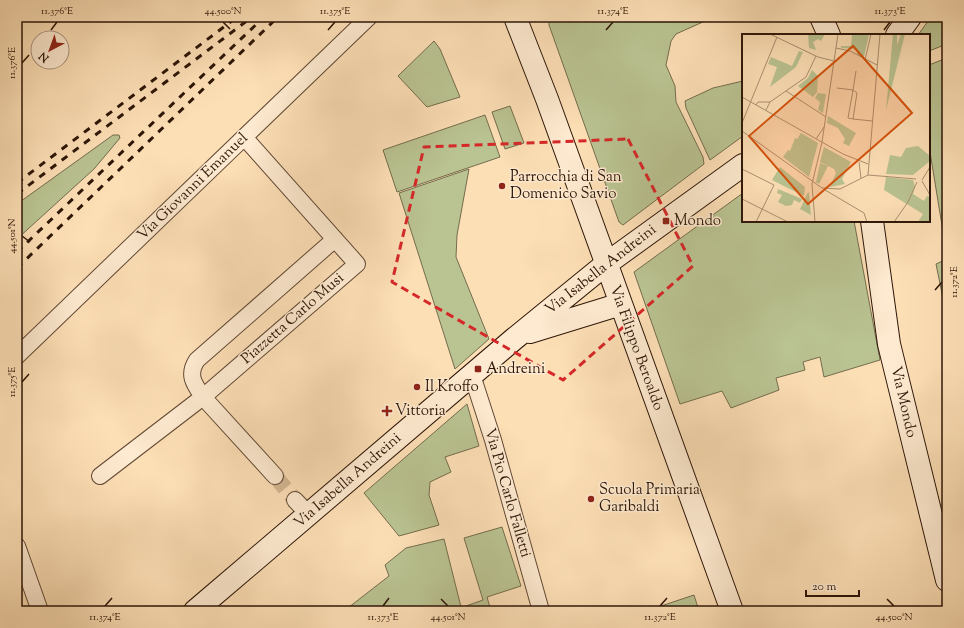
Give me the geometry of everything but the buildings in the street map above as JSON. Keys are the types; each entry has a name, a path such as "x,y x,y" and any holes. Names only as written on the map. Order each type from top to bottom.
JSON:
{"street":[{"name":"Via Giovanni Emanuel","path":"17,356 369,17"},
{"name":"Via Filippo Beroaldo","path":"515,17 547,99 732,611"},
{"path":"821,17 829,34"},
{"path":"898,34 910,17"},
{"name":"Piazzetta Carlo Musi","path":"100,476 203,397 357,264 244,137"},
{"name":"Via Isabella Andreini","path":"195,611 302,508 472,375 606,264 742,166"},
{"name":"Via Mondo","path":"872,222 889,344 947,580"},
{"path":"274,476 203,397 193,383 191,377 196,360 335,239"},
{"name":"Via Isabella Andreini","path":"519,335 621,304"},
{"name":"Via Pio Carlo Falletti","path":"472,375 493,440 541,611"},
{"path":"17,546 40,611"}],"highlighted area":[{"path":"628,139 693,266 563,380 392,282 424,147"}],"green space":[{"path":"559,17 714,17 676,34 671,41 666,65 675,86 676,102 703,157 704,164 623,225 619,222 549,25 549,21"},
{"path":"931,17 947,17 947,44 930,51 930,34 919,34"},
{"path":"434,41 440,49 460,97 427,107 398,76"},
{"path":"947,58 947,256 930,152 930,65"},
{"path":"742,81 742,137 710,160 686,108 685,101 713,88"},
{"path":"510,106 524,143 505,149 492,112"},
{"path":"485,115 500,157 397,192 383,150"},
{"path":"113,135 119,135 120,138 94,169 17,239 17,204"},
{"path":"469,169 457,235 456,257 489,339 455,369 399,193"},
{"path":"742,194 742,222 854,222 880,360 824,377 820,357 803,362 805,370 776,378 779,390 731,408 722,391 680,404 634,272"},
{"path":"947,259 947,318 936,264"},
{"path":"467,404 479,446 445,457 451,472 430,482 429,495 439,525 399,536 364,493"},
{"path":"502,527 521,586 487,597 491,611 467,611 466,606 483,600 464,538"},
{"path":"444,539 462,611 344,611 389,576 385,565 406,548"},
{"path":"694,595 699,611 646,611"}],"tunnel":[{"path":"275,476 295,500"}],"railway":[{"path":"17,183 237,17"},
{"path":"17,194 252,17"},
{"path":"17,252 264,17"},
{"path":"17,268 278,17"}],"place":[{"name":"Parrocchia di San Domenico Savio","path":"502,186"},
{"name":"Mondo","path":"666,221"},
{"name":"Andreini","path":"478,369"},
{"name":"Il Kroffo","path":"417,387"},
{"name":"Vittoria","path":"387,411"},
{"name":"Scuola Primaria Garibaldi","path":"591,499"}]}
